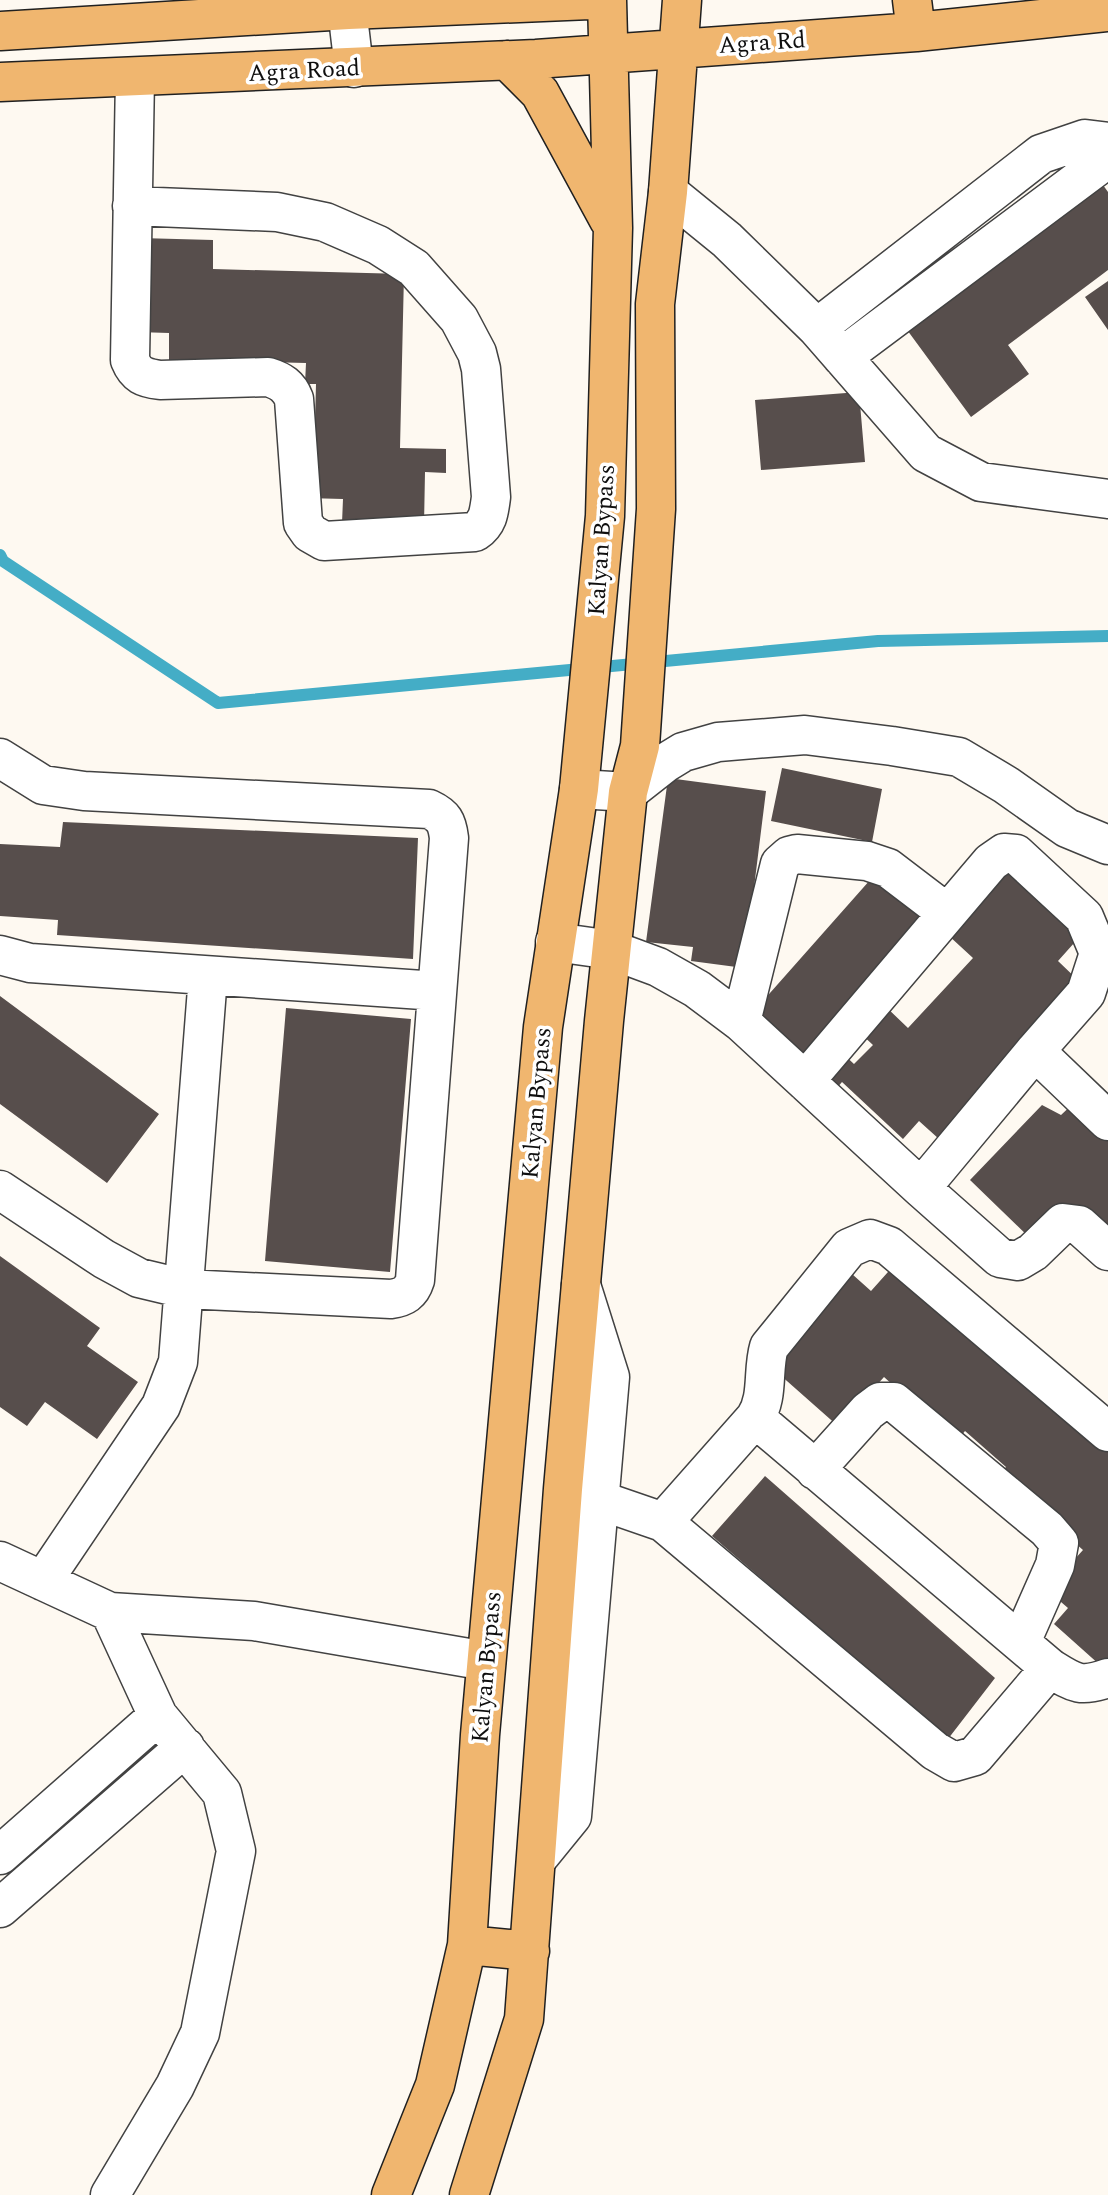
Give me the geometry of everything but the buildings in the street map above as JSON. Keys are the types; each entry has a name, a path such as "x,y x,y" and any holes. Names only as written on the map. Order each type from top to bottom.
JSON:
{"main road":[{"path":"0,31 347,5 590,0"},
{"name":"Kalyan Bypass","path":"391,2195 435,2085 467,1945 486,1661 543,1027 579,789 605,516 613,228 607,0"},
{"name":"Kalyan Bypass","path":"469,2195 524,2019 563,1489 581,1285 628,792 640,746 656,509 655,304 668,192 682,0"},
{"name":"Agra Rd","path":"608,53 679,48 914,16 1108,12"},
{"name":"Agra Road","path":"0,82 355,68 608,53"},
{"path":"507,60 540,93 613,228"},
{"path":"467,1945 530,1951"}],"street":[{"path":"347,5 355,68"},
{"path":"132,206 277,212 326,222 378,245 414,268 458,319 477,353 481,369 491,497 489,515 484,526 475,532 324,541 310,533 303,523 294,399 290,389 280,381 268,377 160,380 144,378 134,369 130,360 132,206 135,77"},
{"path":"817,328 1041,154 1101,153"},
{"path":"842,357 1101,153"},
{"path":"668,192 727,240 817,328 926,453 981,482 1108,499"},
{"path":"579,789 628,792 683,752 718,742 805,735 959,757 1006,785 1067,828 1108,845"},
{"path":"0,1190 104,1259 139,1278 185,1289 403,1297 412,1288 415,1280 449,838 447,824 441,814 429,809 84,791 43,785 4,768"},
{"path":"805,1081 991,862 1004,853 1016,854 1084,917 1099,953 1086,993 1034,1051 921,1188"},
{"path":"740,1021 780,864 789,856 797,854 867,861 888,868 947,913"},
{"path":"555,942 612,950 658,967 697,989 740,1021 1000,1258 1018,1261 1032,1252 1063,1223 1079,1224 1108,1251"},
{"path":"0,955 30,963 437,991"},
{"path":"43,1581 161,1406 178,1362 208,976"},
{"path":"1034,1051 1108,1121"},
{"path":"663,1522 762,1407 764,1364 769,1347 849,1248 870,1239 889,1246 1108,1433"},
{"path":"537,1859 572,1816 610,1377 581,1285"},
{"path":"815,1470 868,1411 880,1402 894,1402 1047,1529 1059,1543 1055,1565 1021,1642"},
{"path":"748,1426 815,1470 1021,1642 1043,1676"},
{"path":"748,1426 1043,1676 1073,1683 1095,1682 1108,1678"},
{"path":"599,1500 663,1522 935,1751 954,1762 975,1756 1043,1676"},
{"path":"0,1561 110,1612 254,1621 486,1661"},
{"path":"110,1612 158,1716 222,1793 236,1850 200,2034 174,2086 110,2195"},
{"path":"43,1870 9,1847 158,1716"},
{"path":"0,1908 185,1747"}],"waterway":[{"path":"0,555 3,561 218,703 878,641 1108,636"}]}
